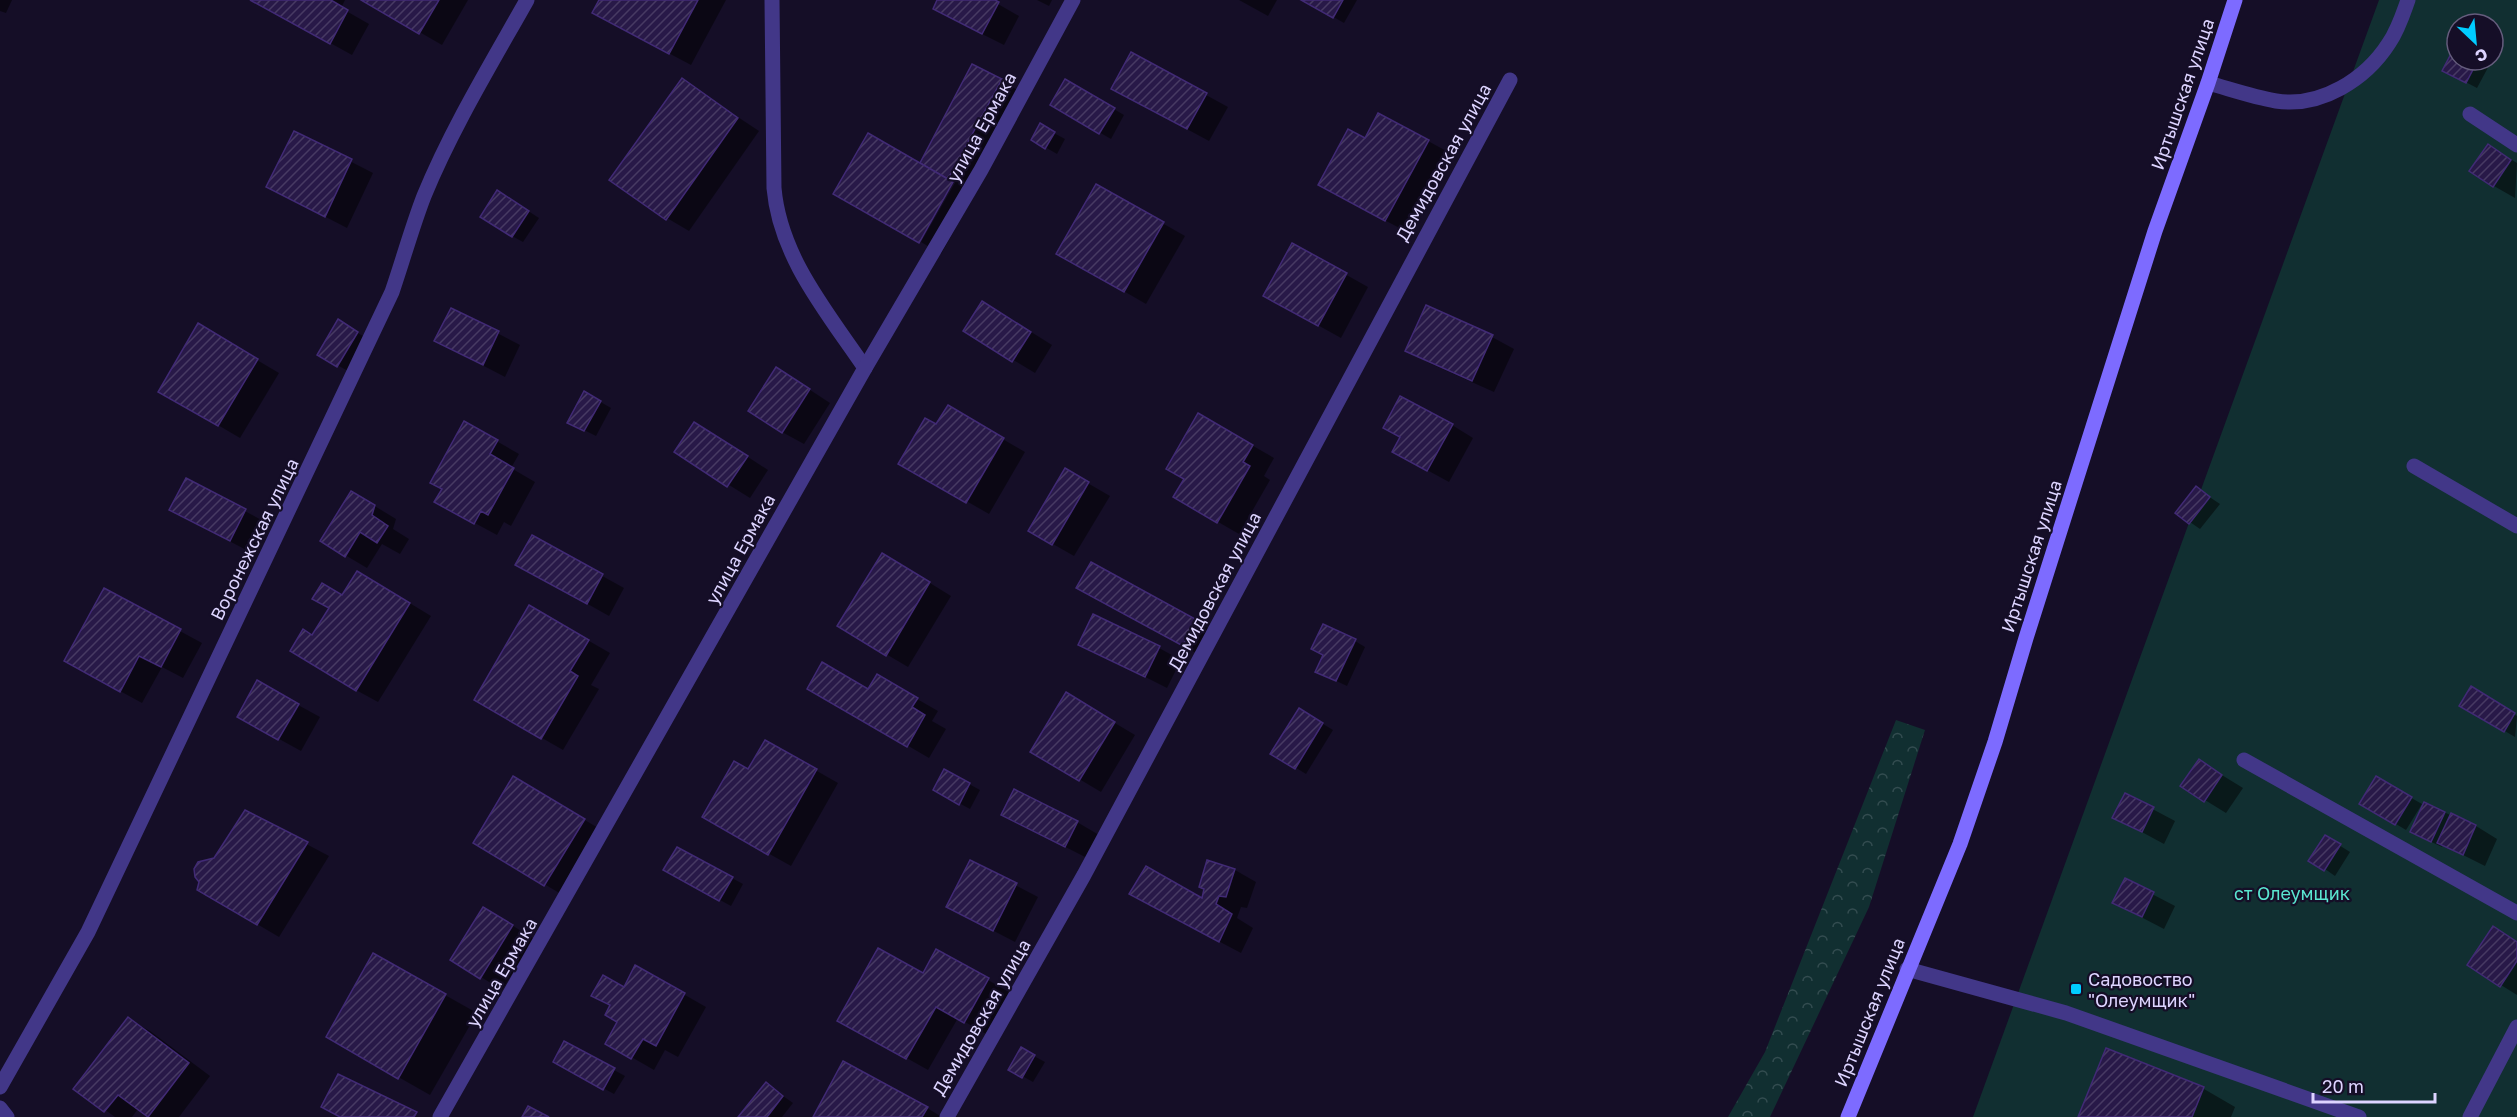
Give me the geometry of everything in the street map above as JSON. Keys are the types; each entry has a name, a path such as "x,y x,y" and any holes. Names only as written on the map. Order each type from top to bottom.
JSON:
{"main road":[{"name":"Иртышская улица","path":"1848,1117 1960,844 1995,742 2155,231 2235,0"}],"street":[{"name":"Воронежская улица","path":"0,1087 88,932 392,292 424,198 440,161 527,0"},
{"path":"771,0 776,211 796,262 865,368"},
{"name":"улица Ермака","path":"440,1117 865,368 981,170 1073,0"},
{"path":"2208,83 2277,101 2300,102 2315,99 2356,80 2378,59 2391,41 2408,0"},
{"name":"Демидовская улица","path":"947,1117 1084,875 1510,80"},
{"path":"2470,114 2517,145"},
{"path":"2414,466 2517,526"},
{"path":"2244,759 2517,913"},
{"path":"1907,969 2066,1014 2359,1117"},
{"path":"2470,1117 2517,1028"},
{"path":"0,1108 7,1117"}],"green space":[{"name":"ст Олеумщик","path":"2379,0 2517,0 2517,1117 1973,1117"},
{"path":"1896,720 1925,730 1869,907 1770,1117 1728,1117 1765,1052"}],"building":[{"path":"250,0 331,0 348,10 330,44"},
{"path":"361,0 439,0 419,34"},
{"path":"599,0 698,0 669,54 592,13"},
{"path":"937,0 995,0 999,2 982,34 933,9"},
{"path":"1301,0 1343,0 1333,18"},
{"path":"1131,52 1207,93 1187,129 1111,89"},
{"path":"972,64 1002,79 948,179 920,163"},
{"path":"2445,65 2445,72 2472,72 2466,83 2442,71"},
{"path":"682,78 738,118 666,220 609,180"},
{"path":"1065,79 1115,108 1099,134 1050,105"},
{"path":"1378,113 1429,140 1385,221 1318,185 1348,129 1365,138"},
{"path":"1040,123 1055,132 1045,149 1031,140"},
{"path":"294,131 352,159 325,217 266,187"},
{"path":"868,133 953,182 919,243 833,194"},
{"path":"2488,144 2511,160 2493,187 2469,171"},
{"path":"1096,184 1164,222 1124,292 1056,254"},
{"path":"497,190 529,211 512,237 480,217"},
{"path":"1292,243 1347,273 1318,326 1263,296"},
{"path":"982,301 1031,332 1012,362 963,331"},
{"path":"1426,305 1493,335 1472,381 1405,351"},
{"path":"451,308 499,331 483,365 434,341"},
{"path":"338,319 358,332 337,367 317,355"},
{"path":"198,323 258,359 218,426 158,392"},
{"path":"776,367 810,389 782,433 748,411"},
{"path":"584,391 601,401 584,431 567,423"},
{"path":"1400,396 1453,424 1427,471 1392,452 1400,437 1383,428"},
{"path":"948,405 1004,438 966,503 898,464 925,418 936,424"},
{"path":"1198,413 1253,445 1243,462 1250,466 1217,523 1173,497 1184,479 1166,469"},
{"path":"464,421 498,440 490,454 514,468 488,515 481,511 474,524 434,502 442,489 430,483"},
{"path":"694,422 748,456 727,487 674,452"},
{"path":"1065,468 1089,482 1052,545 1028,531"},
{"path":"186,478 246,509 230,541 169,510"},
{"path":"2196,486 2210,497 2189,524 2175,513"},
{"path":"351,491 375,505 372,515 388,526 377,543 360,532 345,557 320,541"},
{"path":"532,535 603,574 587,604 515,565"},
{"path":"882,553 930,582 886,656 837,626"},
{"path":"1091,562 1197,620 1183,646 1076,588"},
{"path":"357,571 410,603 356,691 290,651 303,629 312,635 329,608 312,599 322,583 342,595"},
{"path":"104,588 181,629 161,667 139,656 120,692 64,661"},
{"path":"529,605 589,640 570,671 578,676 541,739 474,700"},
{"path":"1093,614 1160,646 1145,677 1078,645"},
{"path":"1323,624 1356,639 1336,681 1315,672 1323,655 1311,649"},
{"path":"822,662 868,689 877,674 918,698 912,707 925,715 907,747 807,689"},
{"path":"257,680 299,704 278,740 237,717"},
{"path":"2471,686 2515,713 2504,732 2459,706"},
{"path":"1066,692 1115,722 1079,781 1030,752"},
{"path":"1299,708 1323,723 1295,769 1270,754"},
{"path":"765,740 817,769 768,855 702,817 734,761 748,769"},
{"path":"2199,759 2222,775 2204,802 2180,786"},
{"path":"944,769 970,783 959,805 933,790"},
{"path":"513,776 585,819 544,886 473,843"},
{"path":"2376,776 2412,797 2395,825 2359,804"},
{"path":"1014,789 1078,821 1065,847 1001,815"},
{"path":"2125,793 2154,807 2142,832 2112,818"},
{"path":"2424,802 2445,812 2431,842 2410,832"},
{"path":"245,810 308,842 257,925 197,890 199,882 195,877 194,869 198,862 214,858"},
{"path":"2451,813 2476,825 2463,855 2437,843"},
{"path":"2325,835 2341,844 2324,871 2308,861"},
{"path":"677,847 733,877 719,901 663,870"},
{"path":"970,860 1017,883 993,931 946,907"},
{"path":"1207,860 1235,869 1226,897 1219,896 1216,904 1232,914 1219,942 1129,894 1146,866 1202,898 1204,889 1199,887"},
{"path":"2125,878 2154,892 2142,917 2112,903"},
{"path":"483,907 513,925 480,979 450,960"},
{"path":"2493,926 2517,942 2517,961 2500,987 2467,965"},
{"path":"878,948 923,973 936,949 989,978 964,1023 936,1007 906,1059 837,1021"},
{"path":"373,953 446,994 398,1079 326,1037"},
{"path":"635,965 685,993 656,1046 643,1039 631,1059 605,1044 617,1022 605,1015 610,1005 591,996 603,975 624,987"},
{"path":"128,1017 189,1063 148,1117 118,1095 104,1112 73,1089"},
{"path":"564,1041 615,1068 603,1090 553,1062"},
{"path":"1021,1047 1035,1055 1022,1078 1008,1070"},
{"path":"2106,1048 2204,1087 2192,1117 2078,1117"},
{"path":"843,1061 928,1107 922,1117 813,1117"},
{"path":"338,1074 417,1112 414,1117 340,1117 321,1107"},
{"path":"766,1082 783,1096 767,1117 738,1117"},
{"path":"528,1106 549,1117 522,1117"}],"place":[{"name":"Садовоство \"Олеумщик\"","path":"2076,989"}]}
